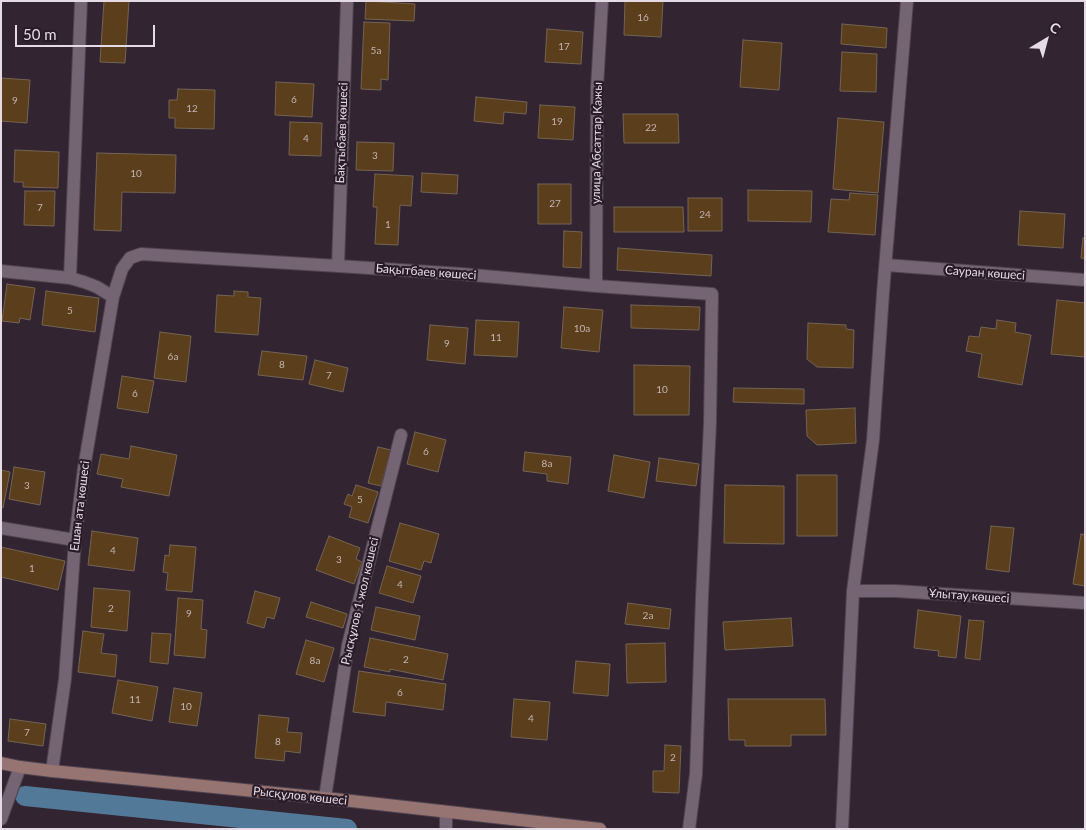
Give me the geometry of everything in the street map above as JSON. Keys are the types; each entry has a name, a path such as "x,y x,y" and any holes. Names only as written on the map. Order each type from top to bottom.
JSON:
{"street":[{"path":"70,278 81,1"},
{"name":"Бақтыбаев көшесі","path":"338,266 347,1"},
{"name":"улица Абсаттар Кажы","path":"596,286 598,88 602,1"},
{"path":"842,829 853,591 873,440 907,1"},
{"name":"Бақытбаев көшесі","path":"140,254 462,274 712,294 710,423 696,774 690,829"},
{"name":"Ешан ата көшесі","path":"52,771 65,679 75,540 84,468 113,297 122,269 130,258 140,254"},
{"name":"Сауран көшесі","path":"886,265 1085,280"},
{"path":"1,271 70,278 98,288 113,297"},
{"name":"Рысқұлов 1 жол көшесі","path":"326,798 348,645 401,435"},
{"path":"1,528 75,540"},
{"name":"Ұлытау көшесі","path":"853,591 896,591 1085,603"},
{"name":"Рысқұлов көшесі","path":"1,763 52,771 326,798 600,829"},
{"path":"1,820 20,767"},
{"path":"446,812 446,829"}],"building":[{"path":"104,1 129,1 125,63 100,62"},
{"path":"366,1 415,4 414,21 365,19"},
{"path":"625,1 663,1 661,37 624,35"},
{"path":"364,22 390,23 388,80 381,79 381,90 361,89"},
{"path":"842,24 887,28 886,48 841,44"},
{"path":"547,29 583,32 581,64 545,62"},
{"path":"743,40 782,43 779,90 740,87"},
{"path":"842,52 877,54 876,92 840,91"},
{"path":"1,78 30,80 27,123 1,121"},
{"path":"276,82 314,84 312,117 275,115"},
{"path":"178,89 215,90 214,129 175,128 175,118 169,118 169,100 177,100"},
{"path":"476,97 527,102 526,114 504,112 503,124 474,121"},
{"path":"540,105 575,107 573,140 538,138"},
{"path":"623,114 678,114 679,143 624,143"},
{"path":"838,118 884,122 878,193 833,189"},
{"path":"290,122 322,123 321,156 289,155"},
{"path":"357,142 394,143 393,171 356,170"},
{"path":"15,150 59,152 58,188 23,187 23,182 14,182"},
{"path":"97,153 176,155 175,193 122,192 121,231 94,230"},
{"path":"422,173 458,175 457,194 421,192"},
{"path":"375,174 413,176 411,206 400,205 398,245 375,244 377,207 373,207"},
{"path":"538,184 571,184 571,224 538,224"},
{"path":"748,190 812,191 811,222 748,221"},
{"path":"25,191 55,191 54,226 24,225"},
{"path":"850,193 878,195 875,235 828,232 831,199 849,200"},
{"path":"688,198 722,198 722,231 688,231"},
{"path":"614,207 683,207 684,232 614,232"},
{"path":"1020,211 1065,214 1063,248 1018,245"},
{"path":"564,231 582,232 581,268 563,267"},
{"path":"1083,238 1085,239 1085,259 1081,258"},
{"path":"618,248 712,255 711,276 617,270"},
{"path":"7,284 35,288 30,320 20,318 19,323 2,321"},
{"path":"46,291 99,298 95,332 42,325"},
{"path":"234,291 248,292 248,297 261,298 258,335 215,332 217,295 234,296"},
{"path":"1057,300 1085,303 1085,357 1051,354"},
{"path":"631,305 700,307 699,330 631,328"},
{"path":"564,307 603,310 599,352 561,348"},
{"path":"476,320 519,322 517,357 474,355"},
{"path":"997,320 1016,323 1015,332 1031,335 1022,385 978,377 982,354 966,351 969,336 979,337 981,327 996,329"},
{"path":"808,323 846,325 846,329 854,330 853,368 817,367 807,359"},
{"path":"430,325 468,328 465,364 427,360"},
{"path":"160,332 191,336 186,382 154,378"},
{"path":"262,351 307,356 303,380 258,375"},
{"path":"315,360 348,368 343,392 309,384"},
{"path":"634,365 690,366 689,415 634,415"},
{"path":"122,376 154,381 148,413 117,408"},
{"path":"734,388 804,389 804,404 733,402"},
{"path":"855,408 856,443 817,445 807,436 806,410"},
{"path":"415,432 446,440 438,472 407,464"},
{"path":"131,446 177,455 169,496 121,487 123,479 97,474 101,454 129,459"},
{"path":"378,447 391,450 381,486 368,483"},
{"path":"525,452 571,457 568,484 547,481 547,474 523,471"},
{"path":"614,455 650,462 644,498 608,491"},
{"path":"659,458 699,464 696,486 656,481"},
{"path":"14,467 45,472 40,505 9,499"},
{"path":"1,470 10,472 3,508 1,507"},
{"path":"797,475 837,475 837,536 797,536"},
{"path":"356,485 378,492 368,523 349,517 352,507 344,504 348,494 352,496"},
{"path":"725,485 784,486 784,544 724,543"},
{"path":"400,523 439,534 431,563 424,561 421,570 389,561"},
{"path":"991,526 1014,528 1009,572 986,569"},
{"path":"92,531 138,538 134,571 88,565"},
{"path":"1081,534 1085,535 1085,586 1073,584"},
{"path":"329,536 360,548 356,559 362,562 354,584 316,570"},
{"path":"170,545 196,547 192,592 166,590 168,573 163,572 165,555 169,556"},
{"path":"1,547 65,561 58,590 1,577"},
{"path":"387,566 421,576 413,603 379,593"},
{"path":"94,588 130,591 127,631 91,627"},
{"path":"255,591 280,598 274,619 267,617 264,628 247,623"},
{"path":"178,598 203,600 201,629 207,630 205,658 174,655"},
{"path":"311,602 347,614 343,628 306,617"},
{"path":"628,603 671,609 669,629 625,624"},
{"path":"376,607 420,616 415,640 371,630"},
{"path":"918,610 961,616 956,658 938,656 939,651 914,648"},
{"path":"791,618 793,646 725,650 723,622"},
{"path":"969,620 984,621 980,660 965,658"},
{"path":"83,631 104,634 101,653 117,655 115,677 78,672"},
{"path":"152,633 171,634 168,664 150,662"},
{"path":"370,638 448,654 443,680 390,669 390,672 364,667"},
{"path":"306,640 334,648 324,682 296,674"},
{"path":"665,643 666,682 627,683 626,644"},
{"path":"576,661 610,664 608,696 573,693"},
{"path":"359,671 446,684 443,710 386,702 385,716 353,712"},
{"path":"118,680 158,687 152,721 112,713"},
{"path":"174,688 202,693 197,726 169,722"},
{"path":"514,699 550,702 547,740 511,737"},
{"path":"728,699 825,699 826,735 791,735 791,746 745,746 745,740 729,740"},
{"path":"259,715 289,718 287,732 302,733 300,753 285,751 284,761 255,758"},
{"path":"10,719 46,724 43,746 8,741"},
{"path":"665,745 681,746 679,793 653,792 653,771 664,771"}],"waterway":[{"path":"25,796 347,829"}]}
